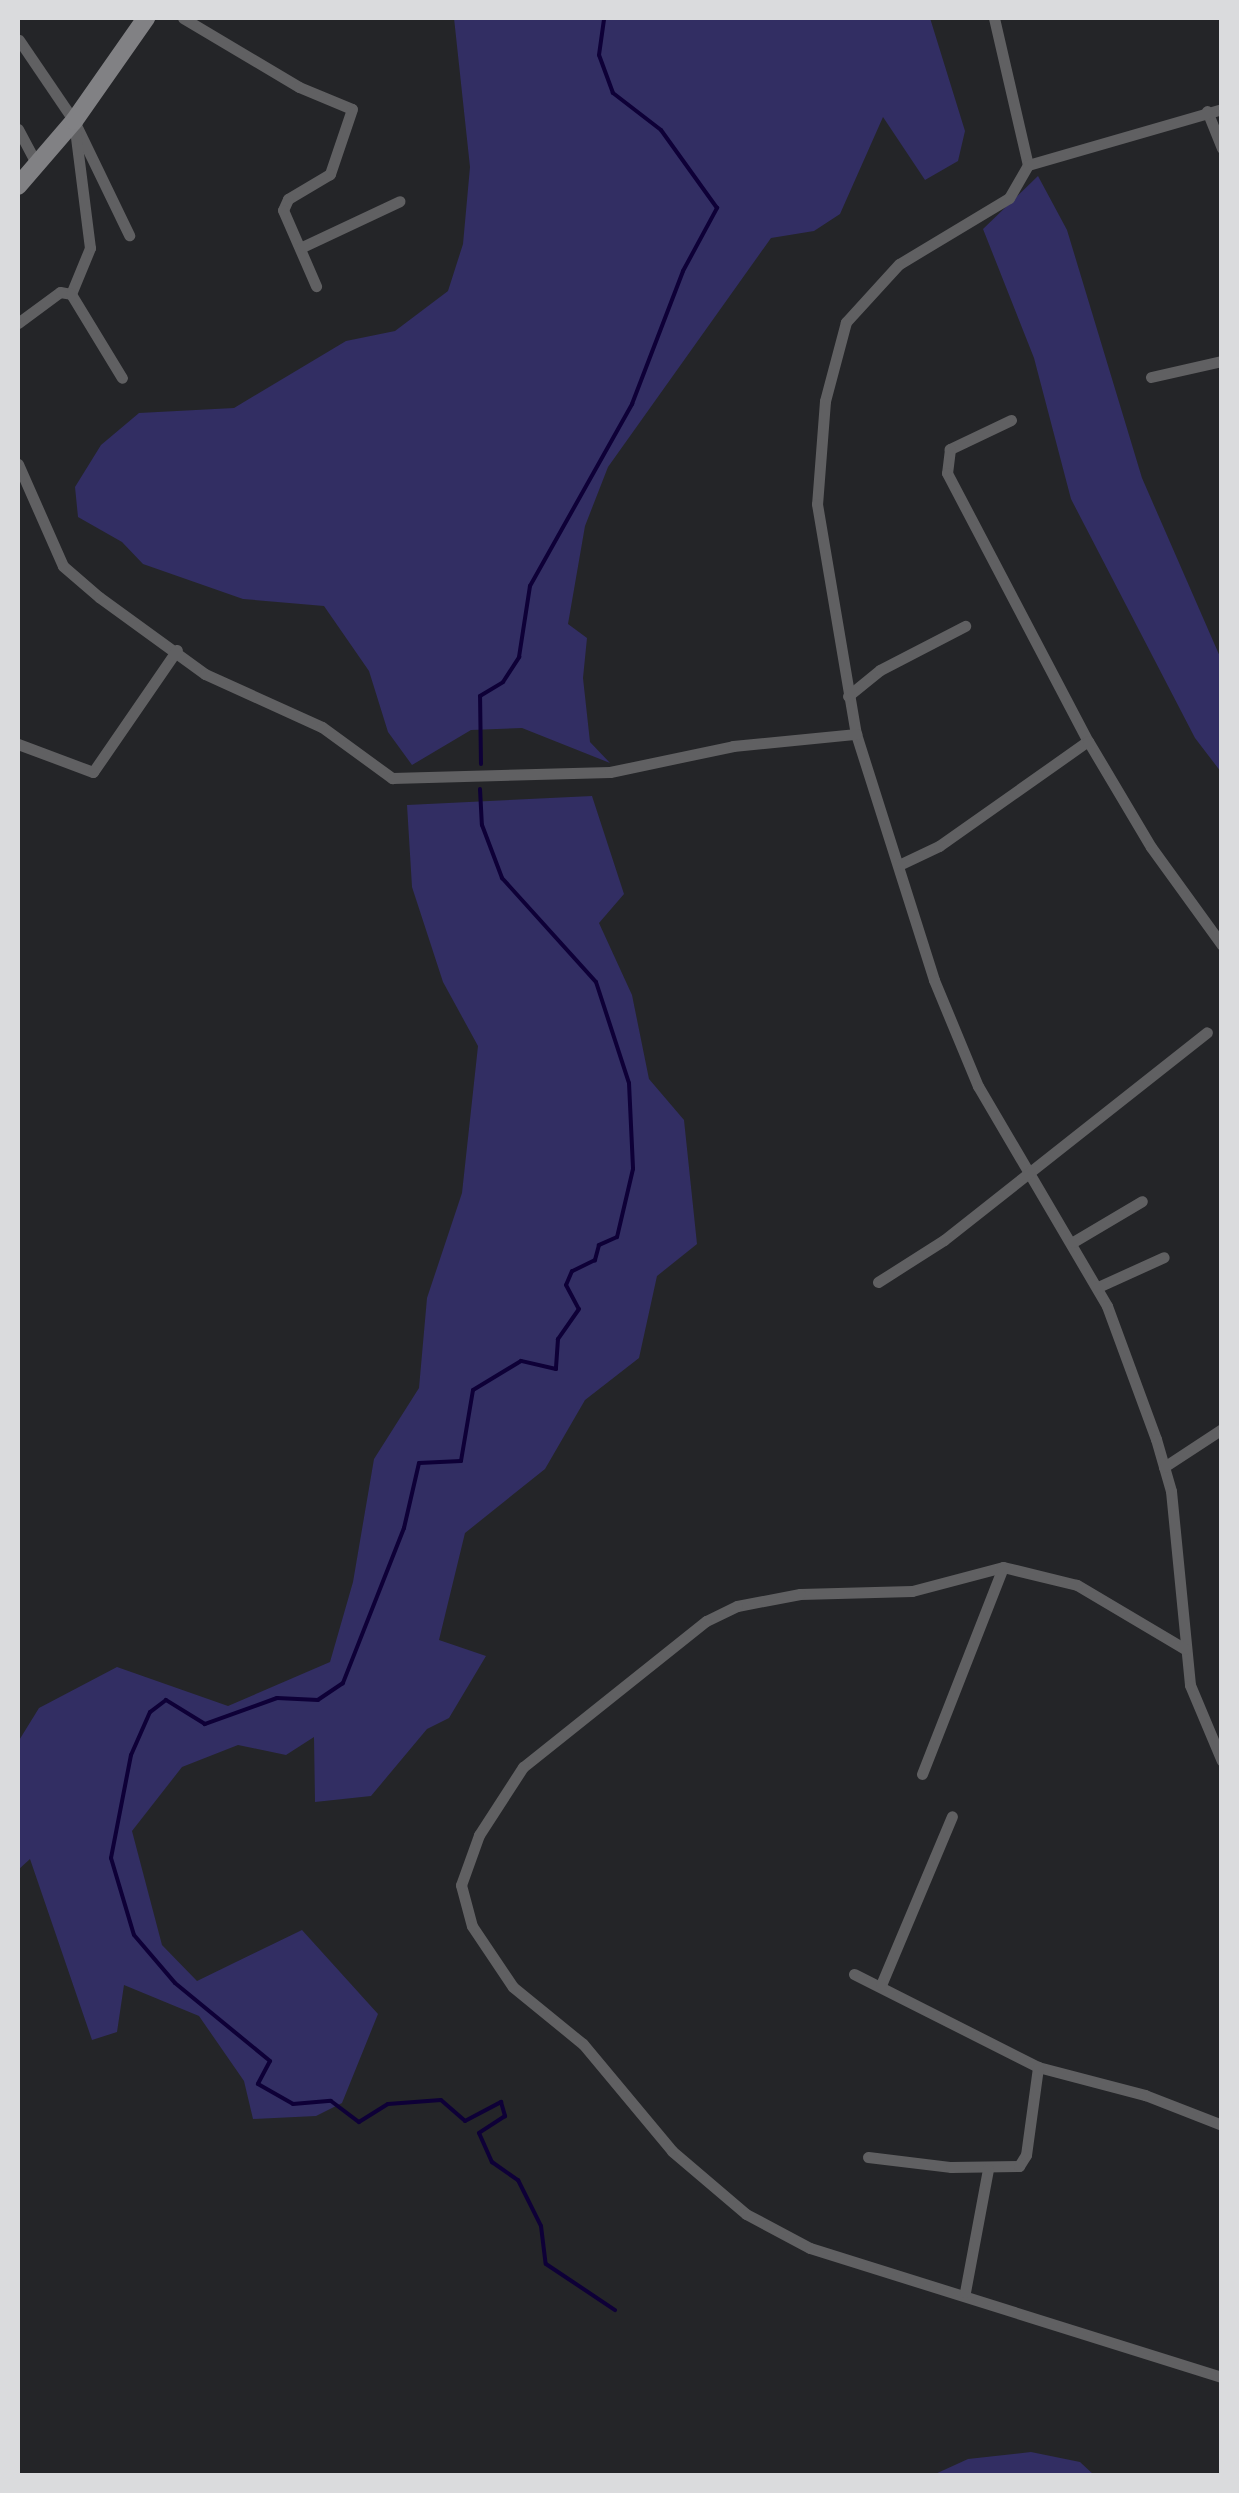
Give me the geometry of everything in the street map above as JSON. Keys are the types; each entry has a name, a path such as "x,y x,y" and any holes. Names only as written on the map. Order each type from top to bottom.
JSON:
{"main road":[{"path":"18,186 74,121 146,18"}],"street":[{"path":"183,18 299,87 352,110 330,174 285,204 316,286"},
{"path":"994,18 1028,165 1009,198 899,264 864,297 834,353 817,504 856,734 901,864 934,980 963,1051 1028,1172 1098,1287 1164,1467 1184,1649 1198,1716 1222,1761"},
{"path":"19,40 74,121 129,235"},
{"path":"1028,165 1222,109"},
{"path":"1207,111 1222,148"},
{"path":"70,294 90,248 74,121"},
{"path":"18,129 37,164"},
{"path":"300,248 400,201"},
{"path":"18,323 60,292 70,294 122,378"},
{"path":"1151,376 1222,361"},
{"path":"1011,420 950,449 948,473 1088,741 1151,847 1222,945"},
{"path":"18,464 64,566 206,674 322,727 392,778 412,783 461,775 610,772 732,746 856,734"},
{"path":"848,696 880,670 965,626"},
{"path":"18,744 93,772 176,650"},
{"path":"901,864 939,846 1088,741"},
{"path":"878,1282 919,1259 1208,1032"},
{"path":"1073,1242 1142,1201"},
{"path":"1098,1287 1164,1257"},
{"path":"1164,1467 1222,1430"},
{"path":"1184,1649 1077,1585 1003,1567 880,1595 768,1598 706,1621 524,1767 479,1835 461,1885 472,1926 514,1986 606,2066 672,2151 718,2191 810,2248 965,2292 1222,2378"},
{"path":"922,1774 1003,1567"},
{"path":"881,1985 952,1816"},
{"path":"854,1974 1038,2067 1144,2095 1222,2124"},
{"path":"868,2156 988,2169 1024,2162 1038,2067"},
{"path":"965,2292 988,2169"}],"shaded area":[{"path":"454,18 930,18 965,131 958,161 925,180 883,117 840,214 814,231 771,238 608,467 585,526 568,624 587,638 583,678 590,742 610,763 522,728 471,730 412,765 388,732 369,671 324,606 243,599 143,564 122,542 78,517 75,487 101,445 139,413 234,408 346,341 395,331 448,291 463,244 470,167"},
{"path":"1038,176 1067,230 1142,478 1221,659 1221,772 1195,738 1071,499 1034,358 983,229"},
{"path":"592,796 624,894 599,923 632,995 649,1079 684,1120 697,1244 657,1276 639,1358 585,1400 545,1469 465,1533 439,1640 486,1656 449,1718 427,1729 371,1796 315,1802 314,1737 286,1755 238,1745 182,1767 132,1831 162,1945 197,1981 302,1930 378,2014 342,2103 316,2116 253,2119 244,2081 199,2016 124,1985 117,2032 92,2040 30,1859 18,1870 18,1742 39,1708 117,1667 228,1706 330,1662 353,1582 374,1459 419,1388 427,1298 462,1193 478,1046 443,982 412,887 407,805"},
{"path":"1031,2452 1080,2462 1094,2475 933,2475 968,2459"}],"waterway":[{"path":"481,764 480,696 503,682 519,657 530,586 632,404 683,271 717,208 661,130 613,93 599,55 604,18"},
{"path":"480,789 482,825 502,878 596,982 629,1083 633,1169 617,1237 599,1245 595,1260 572,1271 566,1285 579,1309 558,1339 556,1369 521,1361 473,1390 461,1461 419,1463 404,1528 343,1683 318,1700 277,1698 205,1724 166,1700 150,1712 131,1755 111,1858 134,1935 175,1983 270,2061 258,2084 293,2104 331,2101 359,2122 388,2104 441,2100 465,2121 501,2102 505,2116 479,2133 492,2162 518,2180 541,2226 546,2264 615,2310"}]}
